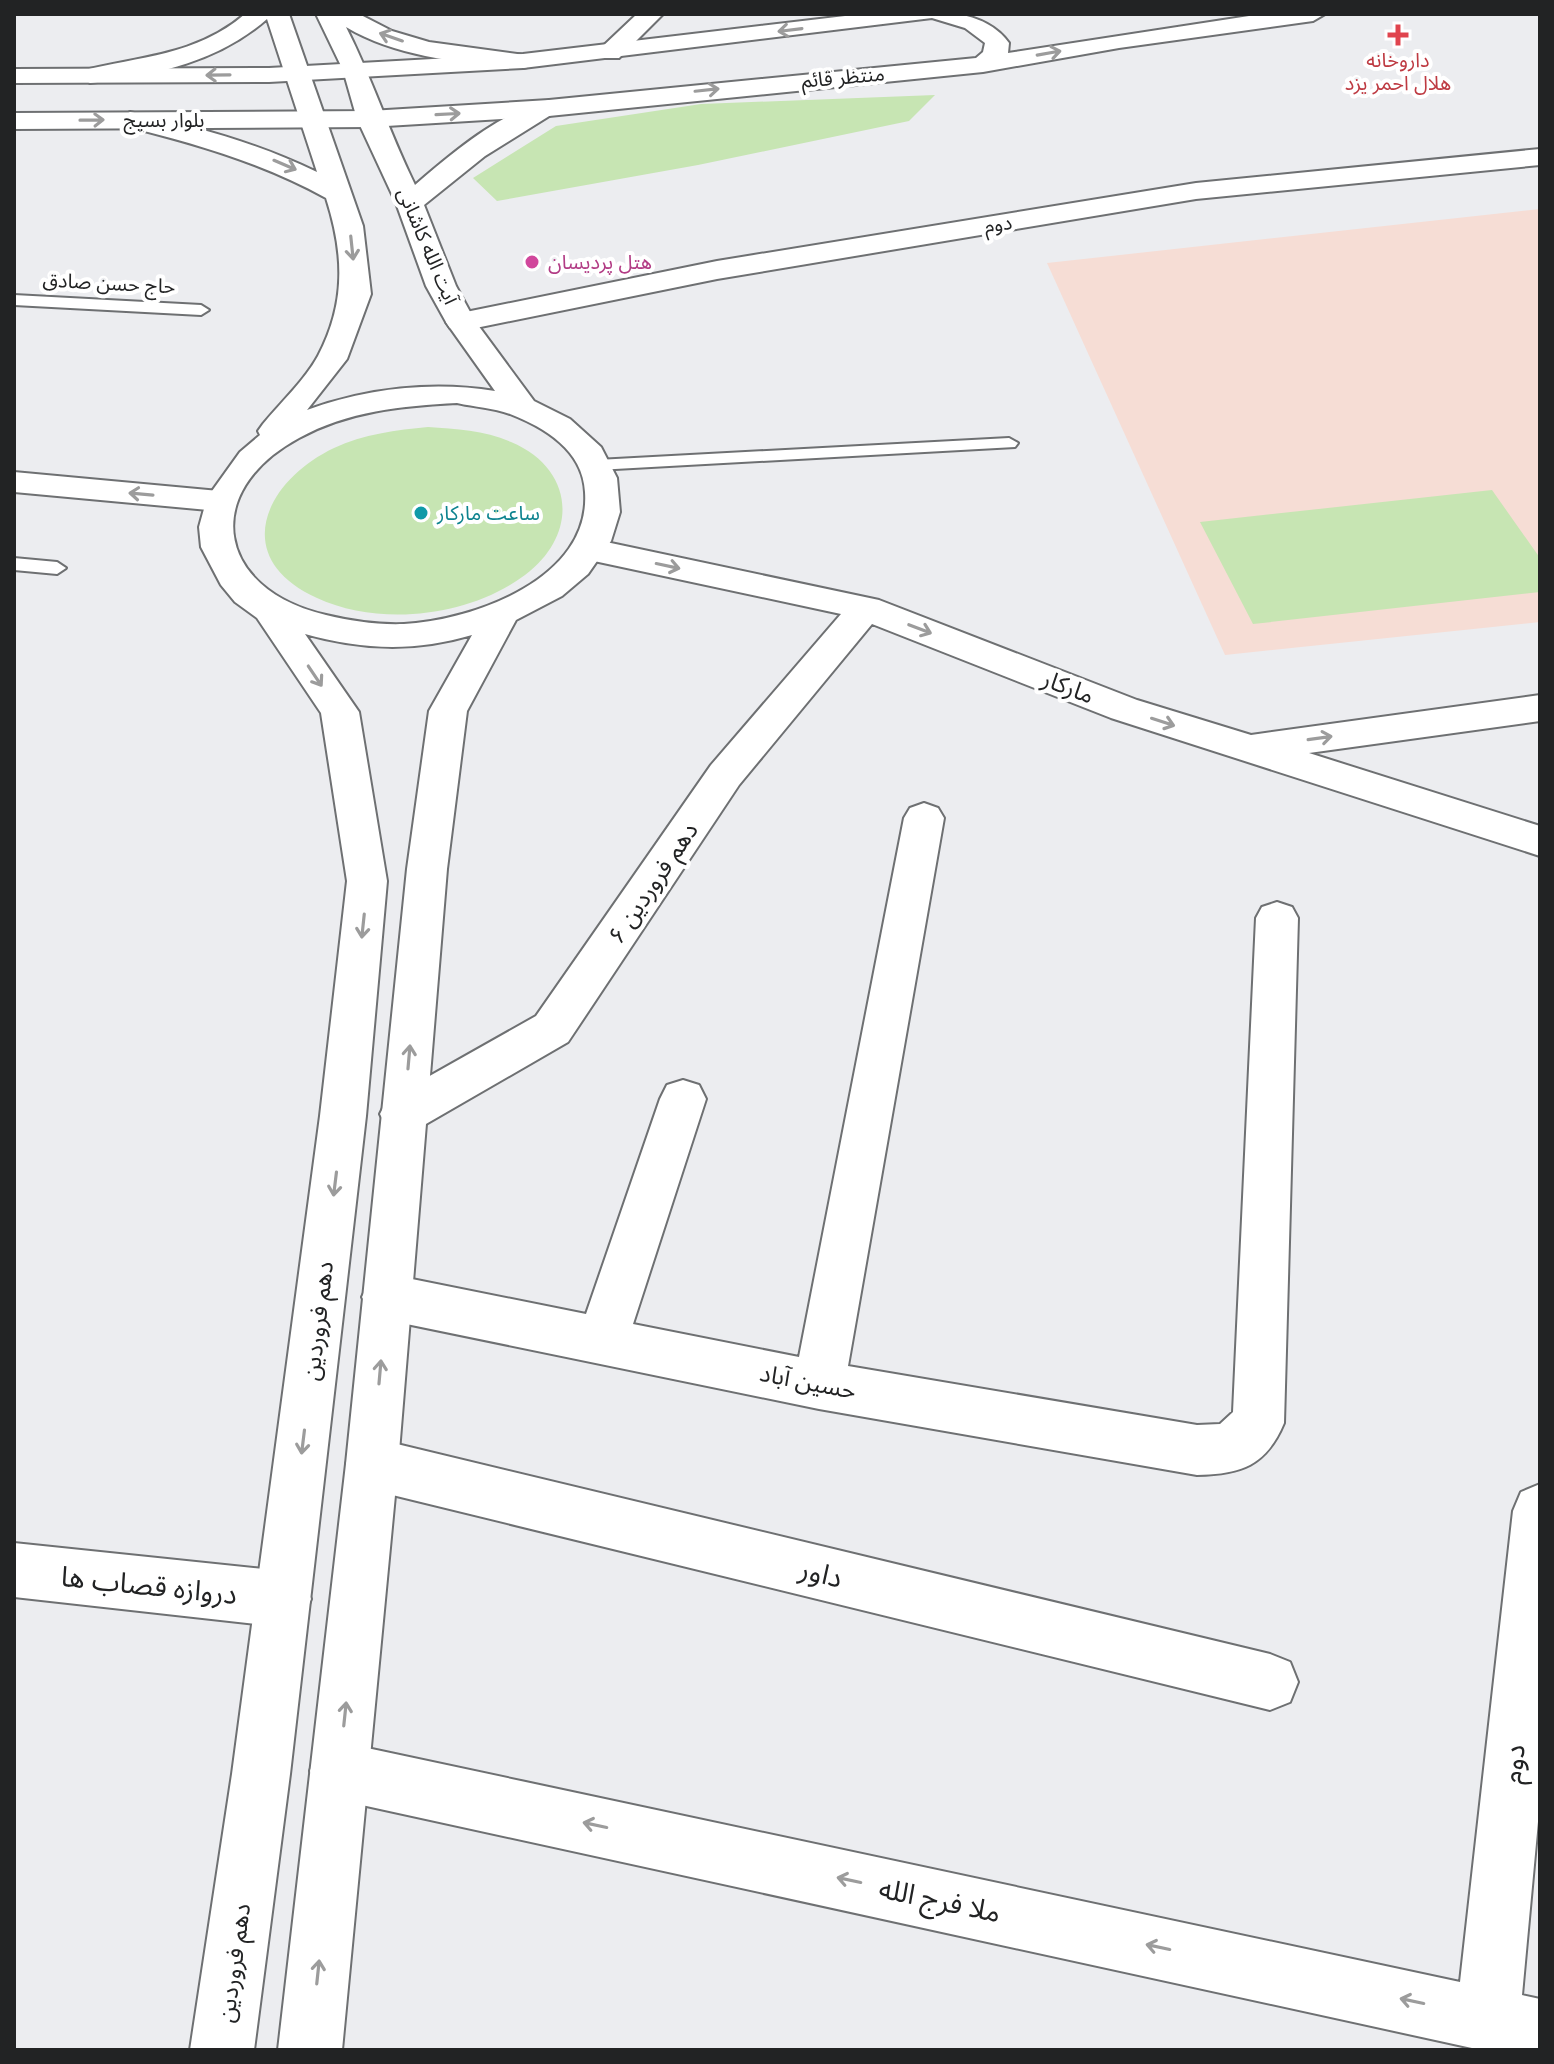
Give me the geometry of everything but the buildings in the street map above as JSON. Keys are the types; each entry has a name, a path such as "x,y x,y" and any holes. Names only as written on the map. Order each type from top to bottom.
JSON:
{"main road":[{"path":"90,76 144,68 194,53 236,33 259,14"},
{"path":"260,449 317,416 387,397 457,394 522,407 568,432 597,465 605,495 604,524 592,550 565,575 501,614 422,634 340,633 271,611 232,580 214,542 219,501 260,449 332,359 356,294 349,226 277,14"},
{"path":"328,14 355,70 610,53 923,14"},
{"path":"342,14 373,31 428,48 523,61"},
{"path":"610,53 651,14"},
{"path":"941,14 974,22 990,32 997,43 995,55 983,65"},
{"name":"منتظر قائم","path":"370,119 549,108 983,65 1119,41 1313,14"},
{"path":"1084,21 1119,41"},
{"name":"بلوار بسیج","path":"14,76 355,70"},
{"name":"آیت الله کاشانی","path":"355,70 370,119 410,203 441,286 461,322 522,407"},
{"path":"410,203 447,169 478,147 549,108"},
{"name":"بلوار بسیج","path":"14,121 370,119"},
{"path":"130,120 247,149 298,171 338,194"},
{"name":"دوم","path":"461,322 717,270 1196,191 1540,157"},
{"path":"14,482 219,501"},
{"name":"مارکار","path":"592,550 866,608 1124,709 1540,841"},
{"name":"دهم فروردین ۶","path":"403,1114 552,1029 725,775 866,608"},
{"name":"دهم فروردین","path":"222,2050 342,1132 367,881 340,712 271,611"},
{"path":"310,2050 372,1464 427,869 448,711 501,614"},
{"path":"1243,749 1540,708"},
{"path":"819,1385 924,818"},
{"name":"حسین آباد","path":"387,1297 819,1385 1197,1450 1231,1449 1258,1423 1277,918"},
{"path":"602,1342 683,1099"},
{"name":"داور","path":"372,1464 1270,1682"},
{"name":"دوم","path":"1514,2024 1540,1511"},
{"name":"دروازه قصاب ها","path":"14,1570 283,1599"},
{"name":"ملا فرج الله","path":"339,1771 1514,2024"}],"lane":[{"name":"حاج حسن صادق","path":"14,300 201,310"},
{"path":"597,465 1009,443"},
{"path":"14,564 57,568"}],"shaded area":[{"path":"1540,209 1540,622 1225,655 1047,263"}],"green space":[{"path":"935,95 909,121 698,165 497,201 473,178 556,126 701,104"},
{"path":"428,427 501,438 532,454 548,469 558,485 562,504 561,522 555,541 543,559 503,589 478,600 424,613 368,613 342,607 317,598 290,582 273,563 265,542 266,521 274,500 289,480 309,463 345,443 380,433"},
{"path":"1492,490 1540,558 1540,592 1253,624 1200,522"}],"place":[{"name":"داروخانه هلال احمر یزد","path":"1398,35"},
{"name":"هتل پردیسان","path":"532,262"},
{"name":"ساعت مارکار","path":"421,513"}]}
